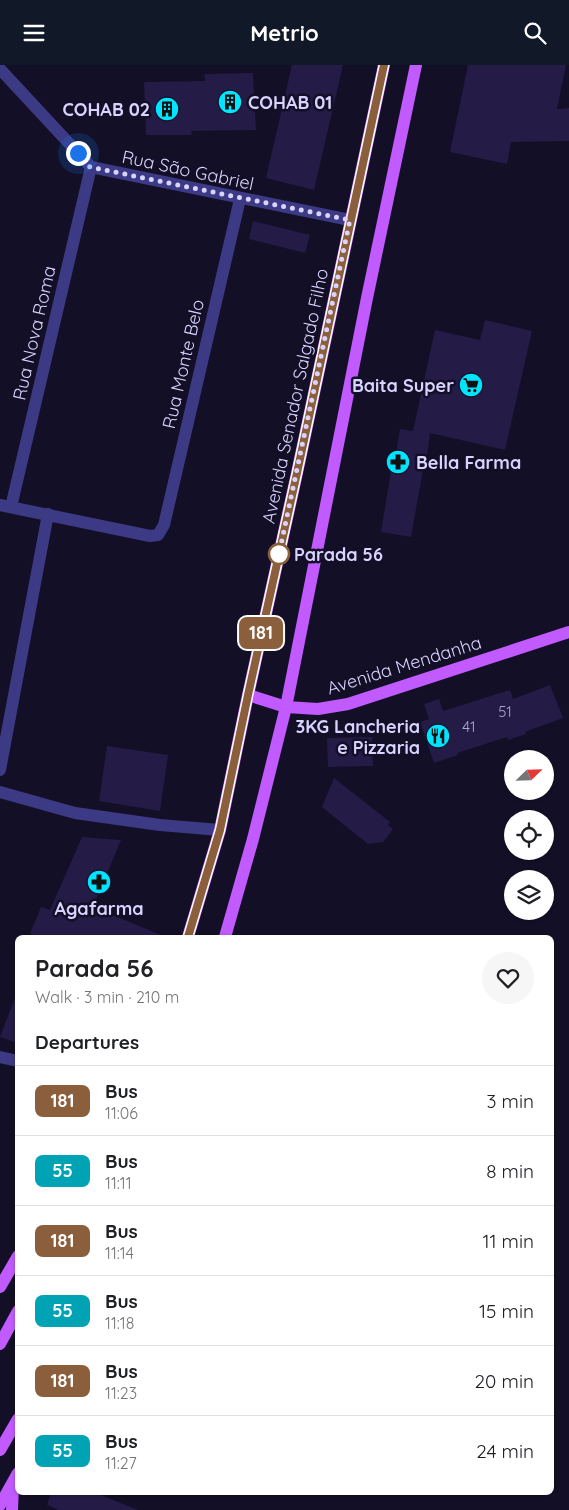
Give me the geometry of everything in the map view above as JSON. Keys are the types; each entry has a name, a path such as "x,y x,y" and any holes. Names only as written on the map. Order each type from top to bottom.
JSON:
{"main road":[{"name":"Avenida Senador Salgado Filho","path":"189,935 220,830 384,65"},
{"path":"225,935 253,839 286,707 367,298 416,65"},
{"name":"Avenida Mendanha","path":"248,695 286,707 318,709 348,704 569,632"},
{"path":"0,1287 15,1261"},
{"path":"0,1344 15,1316"},
{"path":"0,1450 15,1424"},
{"path":"0,1505 15,1478"},
{"path":"12,1510 15,1484"}],"street":[{"path":"0,69 90,167"},
{"name":"Rua São Gabriel","path":"90,167 350,220"},
{"name":"Rua Nova Roma","path":"6,506 90,167"},
{"name":"Rua Monte Belo","path":"48,515 150,536 158,535 164,525 240,199"},
{"path":"0,770 48,515 6,506"},
{"path":"0,792 74,813 160,825 220,830"},
{"path":"0,1057 15,1060"}],"building":[{"path":"292,65 343,65 314,190 266,178"},
{"path":"468,65 566,65 557,109 569,108 569,141 511,142 507,164 450,152"},
{"path":"253,73 256,130 191,131 192,135 146,135 144,82 205,81 204,74"},
{"path":"253,221 310,235 305,253 249,239"},
{"name":"Baita Super","path":"485,320 532,331 505,450 430,433 425,471 423,470 411,537 381,532 400,429 413,431 435,330 480,340"},
{"path":"550,685 563,718 525,732 526,734 508,740 507,737 457,753 458,755 434,763 420,722 429,719 424,704 439,699 443,711 510,690 513,699"},
{"path":"372,737 373,766 328,767 327,738"},
{"path":"107,746 168,755 160,811 99,801"},
{"path":"334,778 390,822 388,825 393,829 383,842 368,844 322,807"},
{"path":"82,837 121,840 93,907 161,935 30,934 41,907 50,910"},
{"path":"15,998 15,1042 0,1037"},
{"path":"50,1495 101,1495 138,1510 59,1510 47,1505"}],"bus line":[{"name":"181","path":"189,935 220,830 384,65"}],"place":[{"name":"COHAB 01","path":"230,102"},
{"name":"COHAB 02","path":"167,109"},
{"name":"Baita Super","path":"471,385"},
{"name":"Bella Farma","path":"398,462"},
{"name":"Parada 56","path":"279,554"},
{"name":"3KG Lancheria e Pizzaria","path":"438,736"},
{"name":"Agafarma","path":"99,882"}],"route":[{"path":"78,153 90,167 350,220 279,554"}]}
